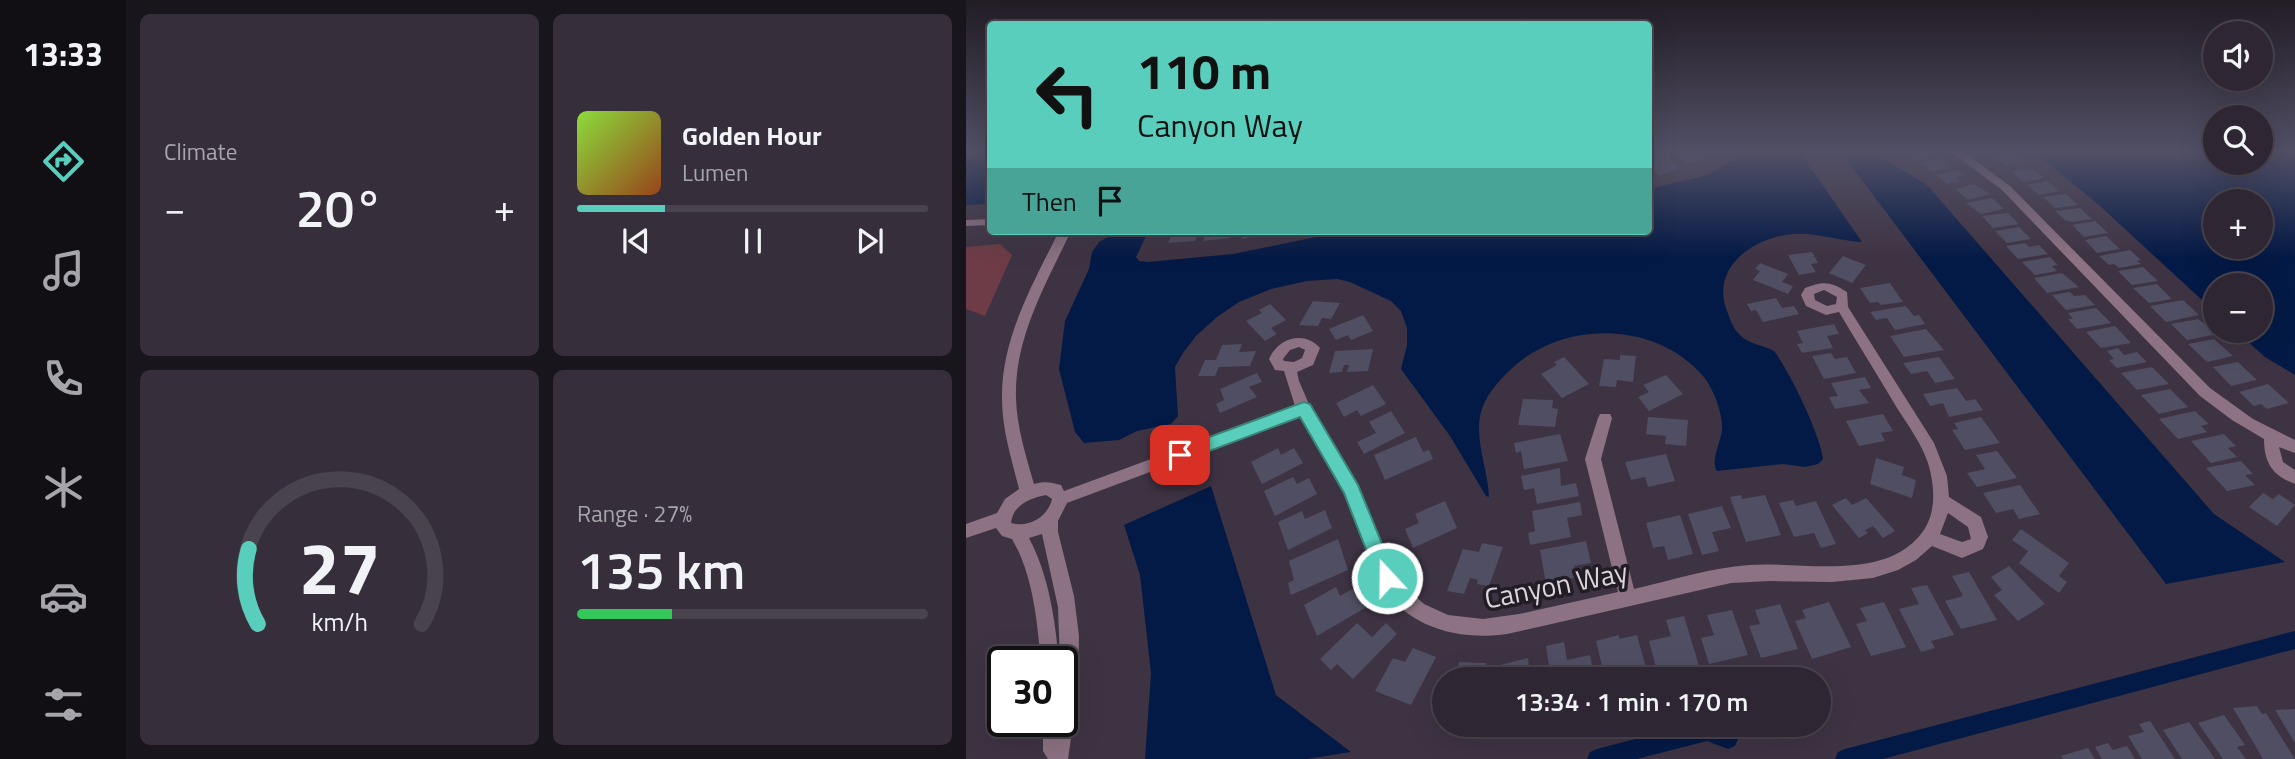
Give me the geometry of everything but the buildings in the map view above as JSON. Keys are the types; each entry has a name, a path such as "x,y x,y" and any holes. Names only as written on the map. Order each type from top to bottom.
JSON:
{"street":[{"path":"2004,186 2205,392 2233,415 2271,437 2295,447"},
{"path":"966,223 987,222"},
{"path":"1028,492 1010,417 1010,374 1019,330 1063,235"},
{"path":"1842,307 1939,467 1943,502 1939,519 1929,538 1962,550 1977,544 1980,537 1975,522 1943,502"},
{"name":"Canyon Way","path":"1290,368 1290,379 1304,409 1352,490 1387,578 1395,591 1420,612 1460,627 1505,626 1746,574 1873,571 1912,554 1929,538"},
{"path":"1060,499 1304,409"},
{"path":"1605,418 1593,459 1628,598"},
{"path":"2271,437 2271,457 2276,466 2295,477"},
{"path":"1046,488 1055,490 1060,499 1057,510 1050,519 1028,532 1008,531 1003,526 1003,518 1014,501 1028,492 1046,488"},
{"path":"966,531 1003,518"},
{"path":"1050,519 1050,532 1068,615 1071,663 1068,704 1058,759"},
{"path":"1017,533 1026,545 1047,646"},
{"path":"1052,759 1053,737"}],"shaded area":[{"path":"1000,244 1012,255 985,316 966,309 966,247"}],"water":[{"path":"966,186 987,186 987,204 966,205"},
{"path":"1824,186 1862,242 1810,234 1778,236 1750,248 1730,269 1725,281 1723,295 1735,330 1748,340 1774,351 1796,388 1821,448 1823,459 1818,464 1805,467 1783,464 1717,471 1715,462 1722,430 1721,417 1714,395 1703,376 1683,357 1659,344 1633,336 1606,333 1552,343 1528,356 1495,386 1483,406 1479,423 1489,497 1486,496 1450,436 1401,369 1407,345 1407,328 1401,311 1391,301 1350,282 1337,279 1307,281 1271,289 1239,302 1217,317 1196,336 1175,367 1178,416 1171,424 1137,431 1119,440 1084,443 1075,432 1059,369 1065,321 1089,269 1092,252 1099,242 1108,237 1146,236 1136,257 1139,261 1148,262 1233,254 1326,235 1652,235 1652,188"},
{"path":"1867,186 1928,186 2214,514 2285,562 2166,584"},
{"path":"2076,186 2295,186 2295,375 2265,357 2249,343 2273,343 2273,273 2203,273 2203,301"},
{"path":"1211,486 1276,695 1351,752 1307,759 1145,759 1151,673 1140,575 1124,525"}],"waterway":[{"path":"1845,759 2295,640"},
{"path":"1597,759 1707,731 1728,739"}],"route":[{"path":"1180,455 1304,409 1352,490 1387,578"}]}
